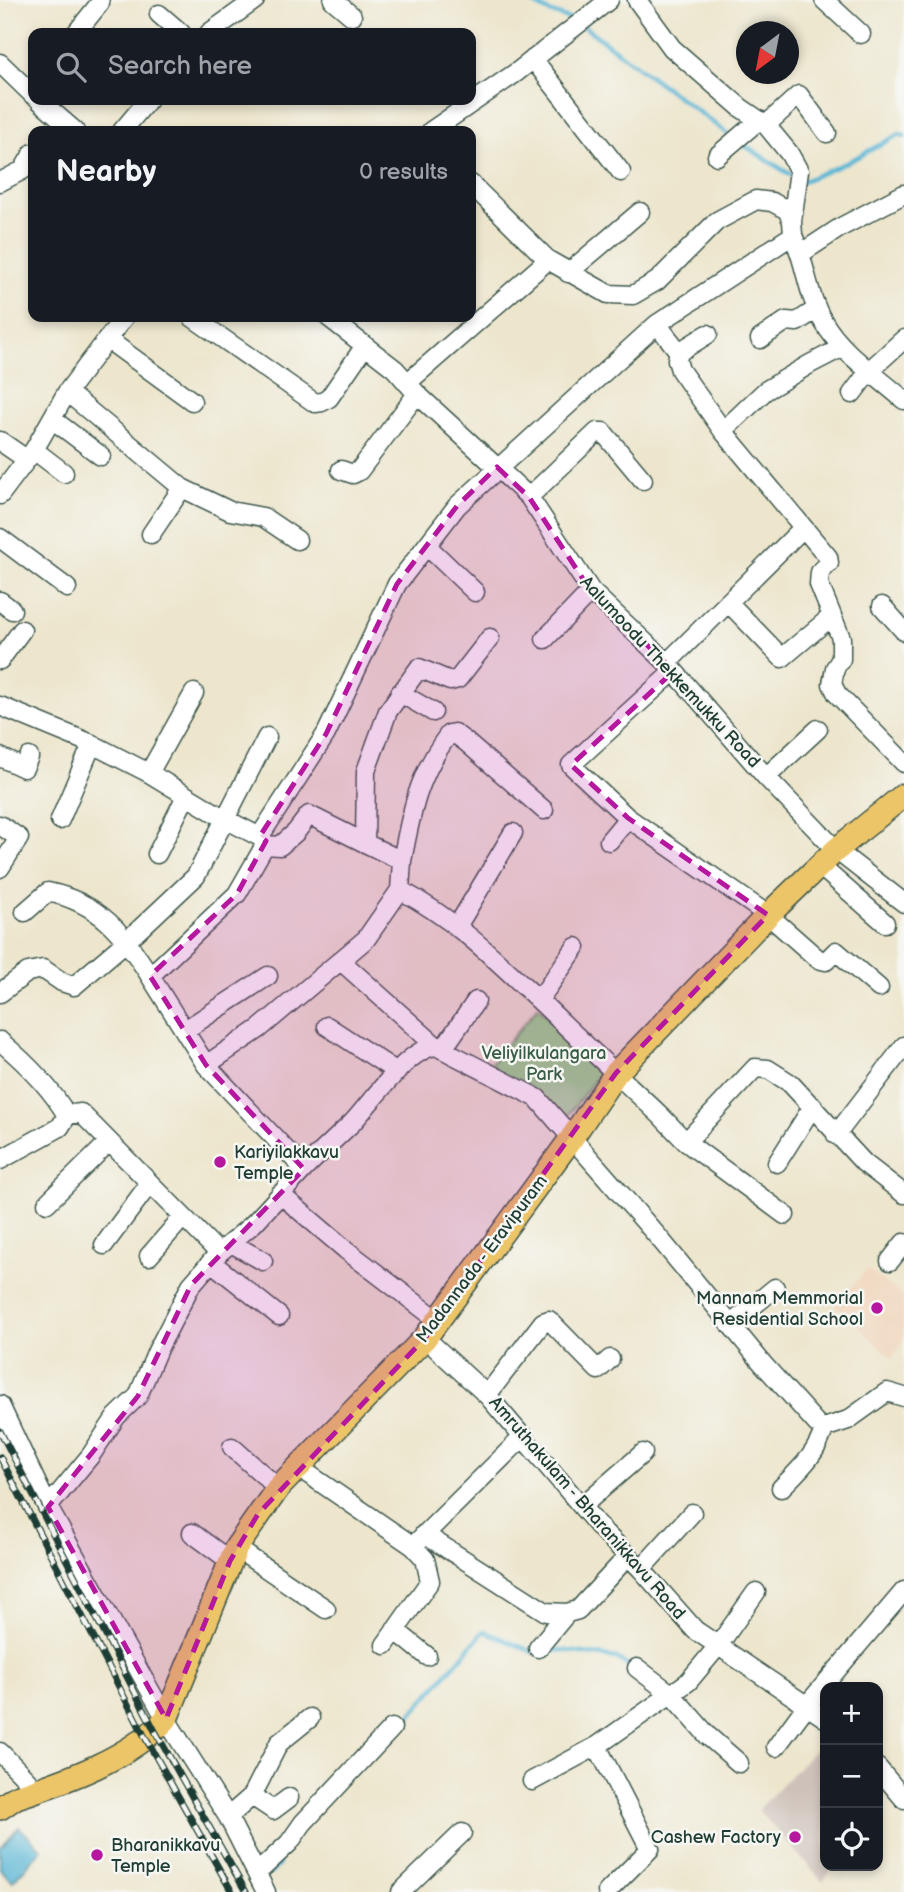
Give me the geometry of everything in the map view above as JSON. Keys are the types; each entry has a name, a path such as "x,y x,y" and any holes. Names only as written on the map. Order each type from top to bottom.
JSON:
{"main road":[{"name":"Madannada - Eravipuram","path":"0,1808 16,1797 124,1754 146,1739 166,1719 233,1554 278,1488 432,1329 616,1073 768,915 828,858 904,795"}],"street":[{"path":"216,28 255,0"},
{"path":"333,0 352,16"},
{"path":"476,99 609,0"},
{"path":"150,976 237,894 263,841 326,734 397,584 457,506 657,324 793,228 799,171 789,153 762,123 671,48 637,0"},
{"path":"824,0 861,34"},
{"path":"80,28 100,3"},
{"path":"159,14 175,28"},
{"path":"533,59 621,172"},
{"path":"0,63 28,88"},
{"path":"717,156 799,95 827,133"},
{"path":"47,105 69,126"},
{"path":"126,126 144,105"},
{"path":"438,126 468,105"},
{"path":"50,126 57,115"},
{"path":"0,182 23,170 28,162"},
{"path":"476,189 548,260 608,294 633,295 657,281 717,221 756,200 781,205 787,210 817,309 824,323 844,347 904,400"},
{"path":"800,254 841,227 904,194"},
{"path":"568,273 640,212"},
{"path":"341,470 354,474 359,471 412,388 548,260"},
{"path":"760,339 786,321 797,322 817,309"},
{"path":"0,495 30,454 67,392 120,322"},
{"path":"198,322 315,403 329,398 364,347"},
{"name":"Aalumoodu Thekkemukku Road","path":"334,322 395,369 529,497 591,591 670,667 766,777 828,858"},
{"path":"657,324 679,352"},
{"path":"708,334 679,352 677,360 680,370 723,431 828,557 829,563 820,572 819,584 841,638 841,659 835,668 832,684 837,694 904,763"},
{"path":"852,394 870,370 904,339"},
{"path":"107,340 192,401"},
{"path":"723,431 765,391 844,347"},
{"path":"67,392 182,488 230,511 262,517 297,540"},
{"path":"52,419 101,456"},
{"path":"529,497 597,432 603,432 643,480"},
{"path":"0,441 64,473"},
{"path":"151,534 182,488"},
{"path":"803,528 728,602 670,667 571,765 628,818 768,915 818,959 826,961 836,951 879,988"},
{"path":"0,538 67,589"},
{"path":"427,545 475,592"},
{"path":"545,639 591,591"},
{"path":"728,602 782,658 832,616"},
{"path":"882,606 904,631"},
{"path":"0,660 22,630"},
{"path":"365,843 366,771 388,711 419,668 450,681 458,679 490,638"},
{"path":"149,773 194,693"},
{"path":"400,693 433,712"},
{"path":"0,707 92,744 149,773 263,841 280,846 309,815 402,862"},
{"path":"766,777 818,729"},
{"path":"206,1065 260,1029 366,939 400,890 412,807 431,760 449,734 454,733 466,742 544,810"},
{"path":"0,993 28,972 43,970 74,986 196,876 267,737"},
{"path":"60,820 92,744"},
{"path":"0,757 24,768 29,757"},
{"path":"157,854 186,796"},
{"path":"609,841 628,818"},
{"path":"0,825 19,838 0,868"},
{"path":"458,925 513,833"},
{"path":"828,858 904,903"},
{"path":"828,858 885,923"},
{"path":"400,890 458,925 686,1142 785,1215"},
{"path":"25,912 48,892 97,911 128,940 206,1065 304,1169"},
{"path":"539,1000 576,947"},
{"path":"341,961 439,1047 478,1070 537,1098 660,1239 763,1364 824,1428"},
{"path":"185,1030 268,975"},
{"path":"439,1047 476,1001"},
{"path":"327,1026 397,1072"},
{"path":"0,1041 19,1057 55,1098 66,1115"},
{"path":"48,1507 92,1455 116,1418 138,1396 157,1351 191,1285 352,1122 397,1072 429,1046 439,1047"},
{"path":"836,1135 904,1046"},
{"path":"686,1142 755,1068 768,1069 780,1075 813,1107 864,1163 904,1194"},
{"path":"777,1163 813,1107"},
{"path":"66,1115 81,1113 279,1316"},
{"path":"0,1160 60,1127 66,1115"},
{"path":"47,1203 109,1142"},
{"path":"104,1245 150,1183"},
{"name":"Amruthakulam - Bharanikkavu Road","path":"280,1194 432,1329 582,1506 695,1630 820,1714"},
{"path":"149,1256 183,1217"},
{"path":"890,1261 904,1243"},
{"path":"220,1253 263,1261"},
{"path":"730,1325 775,1288"},
{"path":"487,1395 543,1322 549,1320 598,1370 610,1359"},
{"path":"824,1428 848,1420 887,1392 904,1397"},
{"path":"0,1405 48,1507 166,1719 228,1817 266,1892"},
{"path":"781,1488 819,1444 824,1428"},
{"path":"418,1540 524,1436"},
{"path":"232,1447 278,1488"},
{"path":"582,1506 643,1453"},
{"path":"298,1467 418,1540 545,1612 578,1611 692,1513"},
{"path":"192,1533 326,1609"},
{"path":"418,1540 430,1581 390,1637 427,1656"},
{"path":"776,1746 807,1705 904,1591"},
{"path":"532,1781 597,1746 688,1682 718,1646 756,1592"},
{"path":"538,1648 567,1613"},
{"path":"637,1668 671,1695 708,1736 739,1763"},
{"path":"228,1817 252,1796 279,1744 310,1718"},
{"path":"257,1873 289,1843 303,1823 392,1728"},
{"path":"597,1746 650,1849 607,1892"},
{"path":"0,1752 37,1790"},
{"path":"883,1773 902,1792"},
{"path":"252,1796 273,1810 289,1798"},
{"path":"401,1892 462,1833"}],"highlighted area":[{"path":"497,467 529,497 591,591 674,671 571,765 628,818 768,915 616,1073 425,1338 258,1514 230,1561 166,1719 48,1507 138,1396 191,1285 304,1169 206,1065 150,976 237,894 266,841 260,836 326,734 397,584 457,506"}],"shaded area":[{"path":"867,1269 904,1297 904,1341 892,1358 835,1305"},
{"name":"Cashew Factory","path":"820,1744 820,1871 831,1871 823,1882 758,1810"}],"green space":[{"name":"Veliyilkulangara Park","path":"538,1007 603,1069 563,1122 488,1067"}],"water":[{"path":"19,1827 42,1849 13,1881 0,1869 0,1848"}],"waterway":[{"path":"527,0 574,21"},
{"path":"582,25 732,137"},
{"path":"801,182 848,162 900,134 904,136"},
{"path":"739,142 794,177"},
{"path":"396,1732 484,1631 533,1652"},
{"path":"542,1651 561,1650 617,1658 631,1668"},
{"path":"271,1873 279,1864"}],"railway":[{"path":"0,1431 155,1731 246,1892"},
{"path":"0,1457 146,1739 232,1892"}],"place":[{"name":"Kariyilakkavu Temple","path":"220,1162"},
{"name":"Mannam Memmorial Residential School","path":"877,1308"},
{"name":"Cashew Factory","path":"795,1837"},
{"name":"Bharanikkavu Temple","path":"97,1855"}]}
